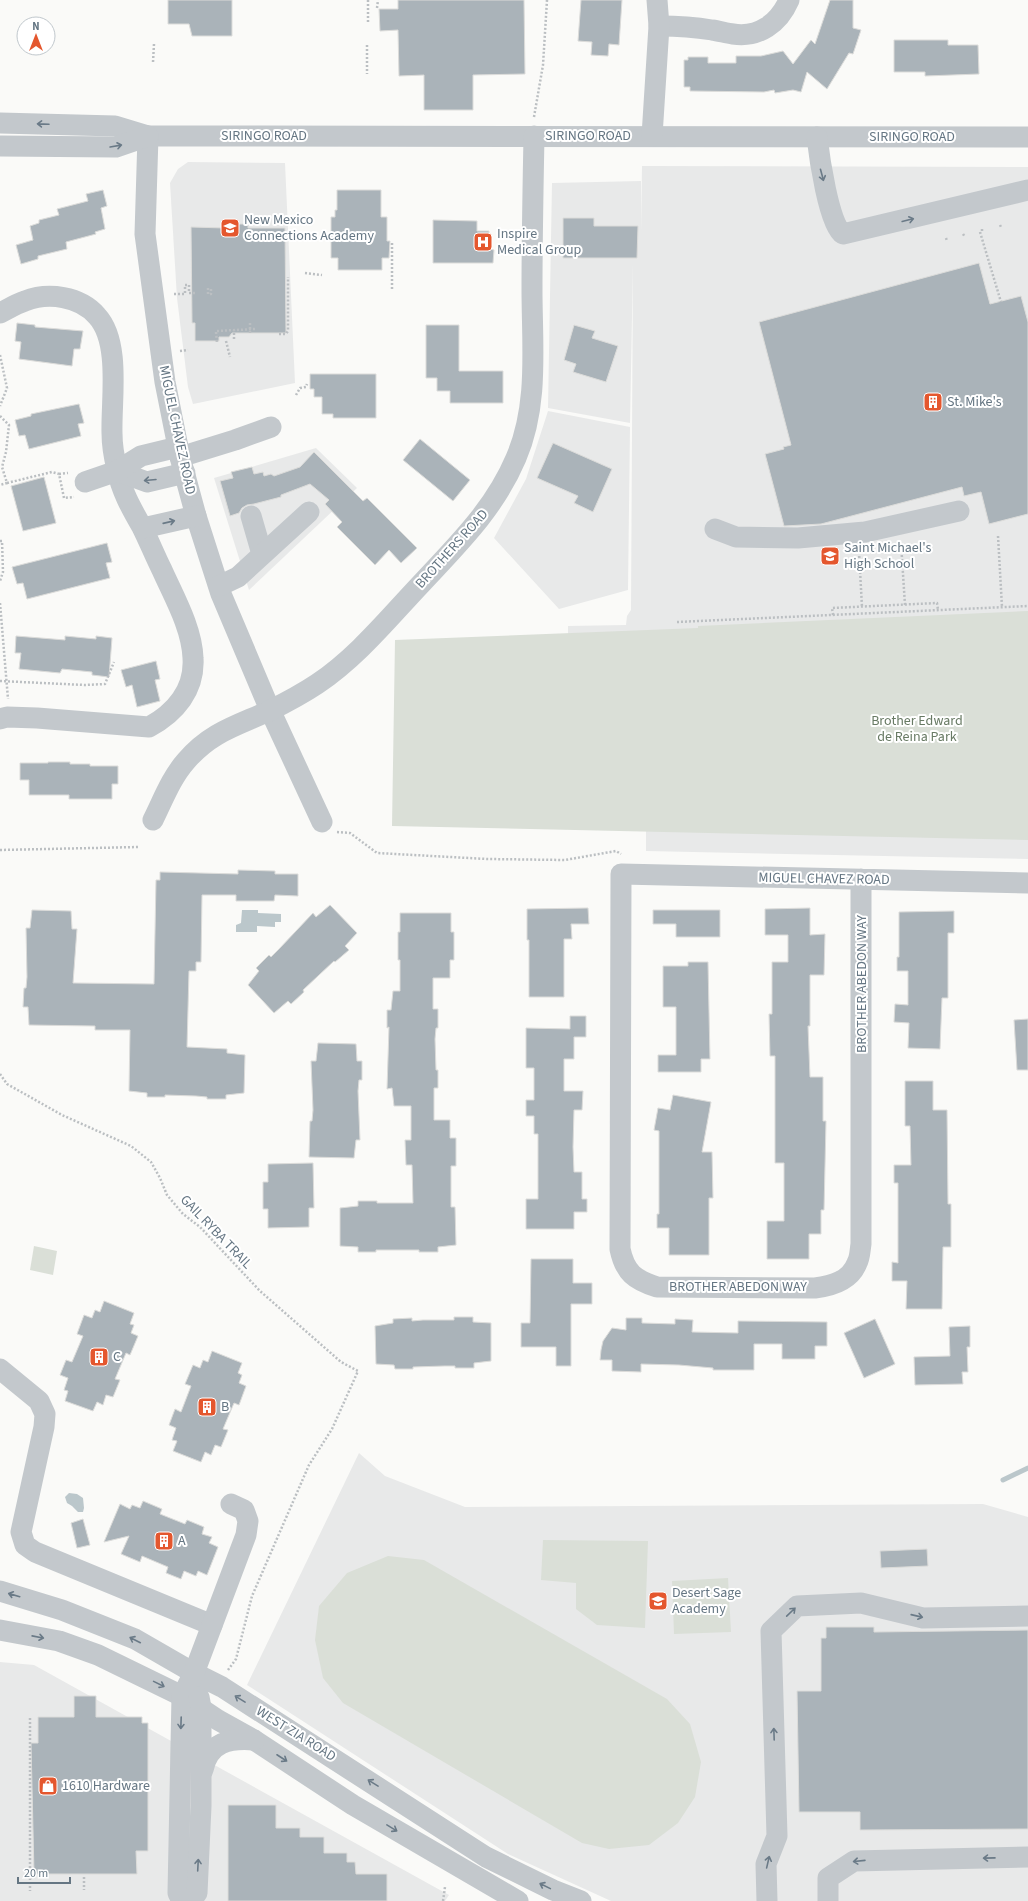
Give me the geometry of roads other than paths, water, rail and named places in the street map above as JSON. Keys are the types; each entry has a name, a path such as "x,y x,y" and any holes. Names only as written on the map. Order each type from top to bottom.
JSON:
{"street":[{"path":"652,136 659,26 656,0"},
{"path":"659,26 680,26 747,35 760,31 773,23 783,13 789,0"},
{"name":"SIRINGO ROAD","path":"0,123 115,126 148,136 1028,137"},
{"name":"SIRINGO ROAD","path":"0,146 116,147 148,136"},
{"name":"MIGUEL CHAVEZ ROAD","path":"148,136 145,234 165,382 181,459 196,516 219,586 270,710 328,827"},
{"name":"BROTHERS ROAD","path":"152,820 176,774 202,745 219,732 270,710 317,684 344,664 462,540 487,511 516,458 528,418 534,366 532,291 534,136"},
{"path":"817,137 821,169 836,227 843,234 1028,190"},
{"path":"0,313 26,301 47,297 66,298 82,303 98,316 106,332 111,353 113,373 112,434 117,471 124,494 143,528 174,595 189,638 194,659 190,683 180,704 163,719 149,727 37,718 5,718"},
{"path":"79,484 117,471 147,482 181,459 271,427"},
{"path":"219,586 238,577 309,512"},
{"path":"715,529 736,537 798,538 865,532 959,512"},
{"path":"143,528 196,516"},
{"path":"251,516 262,554"},
{"name":"MIGUEL CHAVEZ ROAD","path":"621,864 862,879 1028,883"},
{"name":"BROTHER ABEDON WAY","path":"621,864 620,1249 623,1263 632,1275 642,1282 657,1287 827,1286 839,1282 850,1274 857,1263 861,1244 862,879"},
{"path":"0,1369 39,1401 45,1414 44,1427 21,1532 26,1545 35,1552 212,1625"},
{"path":"182,1901 178,1894 182,1696 194,1673 246,1535 248,1521 244,1510 230,1504"},
{"name":"WEST ZIA ROAD","path":"0,1591 62,1610 134,1639 222,1687 486,1857 553,1890 580,1901"},
{"path":"767,1901 766,1864 777,1836 771,1631 797,1606 860,1603 923,1618 1028,1616"},
{"name":"WEST ZIA ROAD","path":"0,1630 59,1640 98,1655 182,1696 254,1740 353,1805 518,1901"},
{"path":"189,1901 197,1894 201,1778 201,1708 194,1673"},
{"path":"201,1778 204,1763 214,1748 236,1739 254,1740"},
{"path":"828,1901 828,1878 854,1861 1028,1857"}],"waterway":[{"path":"1003,1480 1028,1468"}],"place":[{"name":"New Mexico Connections Academy","path":"230,228"},
{"name":"Inspire Medical Group","path":"483,242"},
{"name":"St. Mike's","path":"933,402"},
{"name":"Saint Michael's High School","path":"830,556"},
{"name":"C","path":"99,1357"},
{"name":"B","path":"207,1407"},
{"name":"A","path":"164,1541"},
{"name":"Desert Sage Academy","path":"658,1601"},
{"name":"1610 Hardware","path":"48,1786"}],"park label":[{"name":"Brother Edward de Reina Park","path":"917,730"}]}
